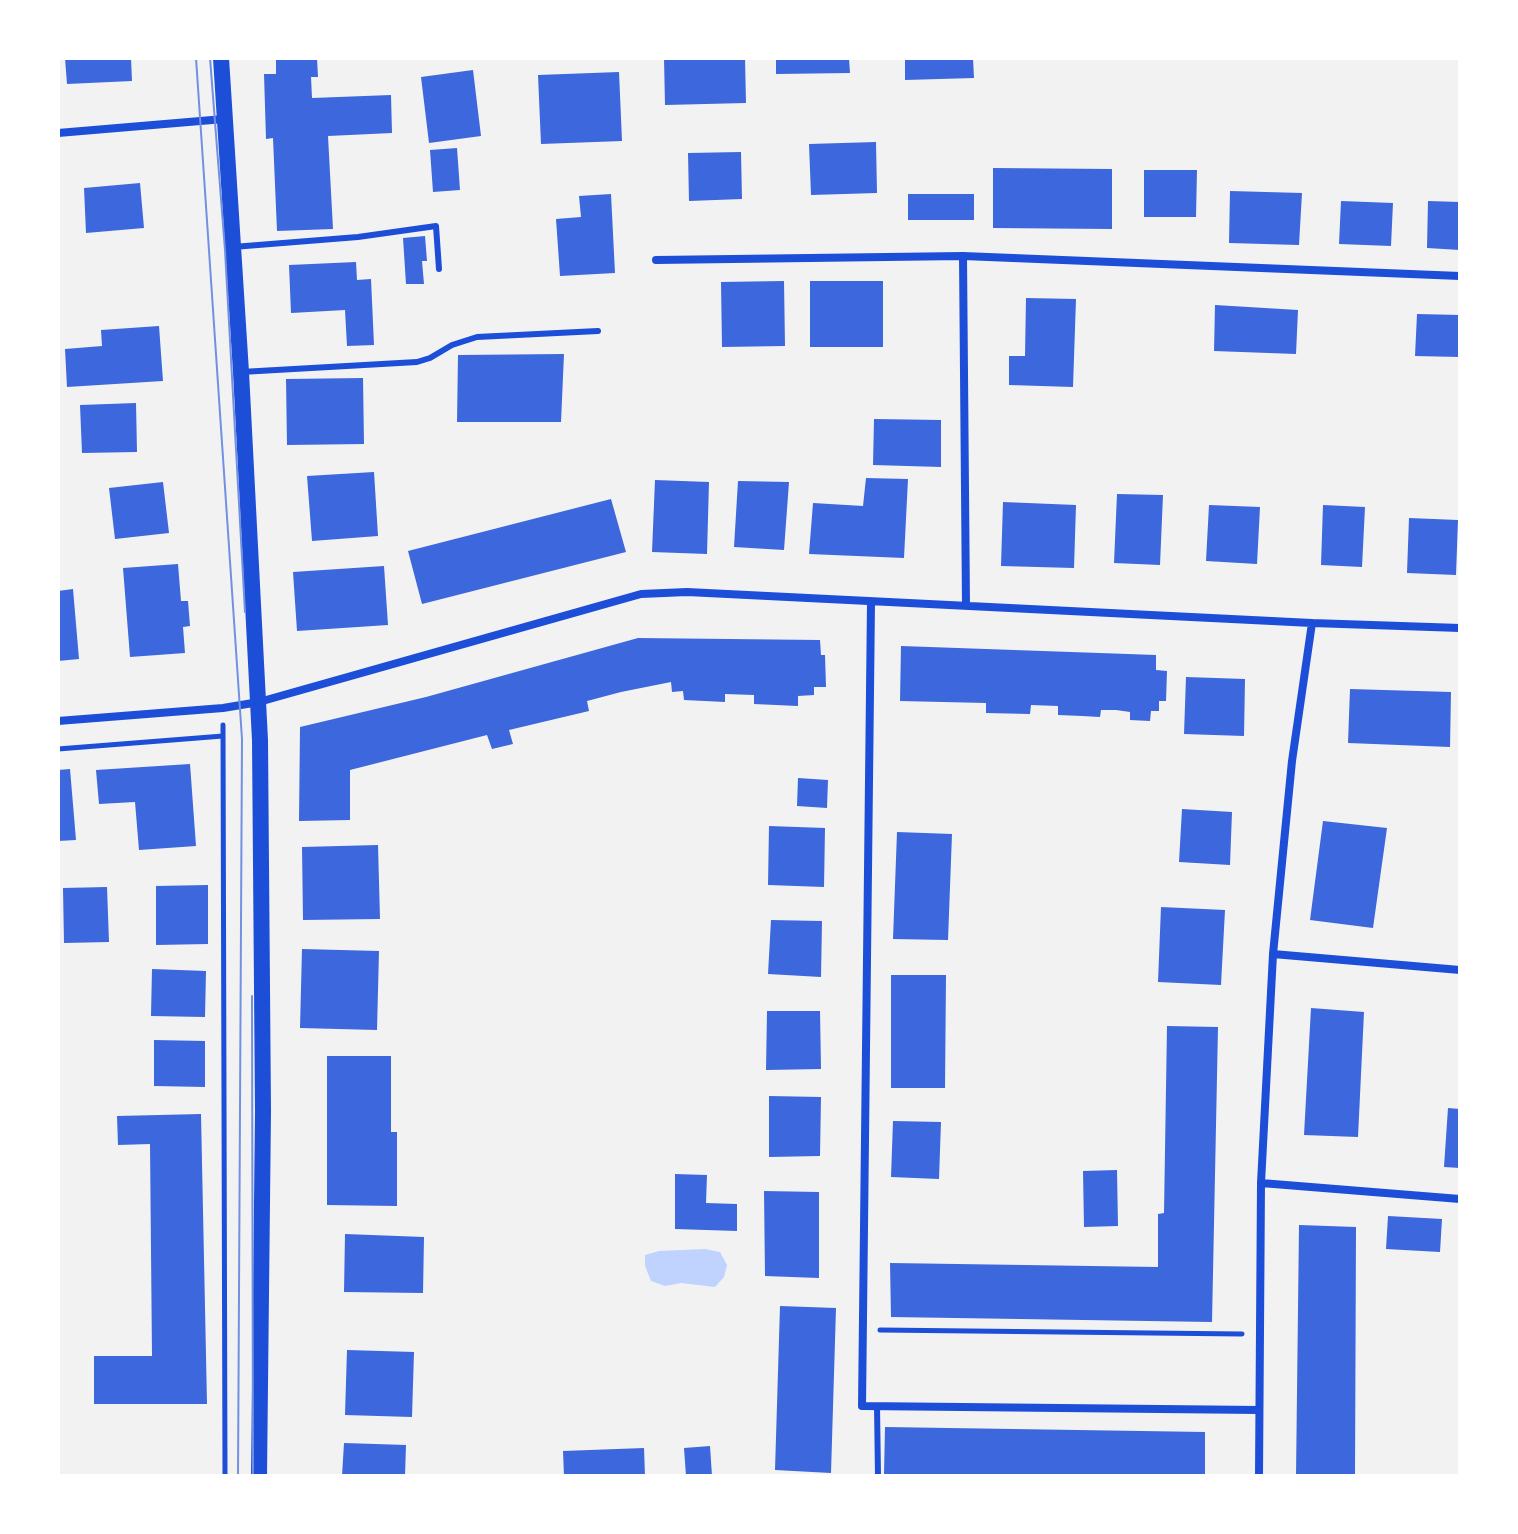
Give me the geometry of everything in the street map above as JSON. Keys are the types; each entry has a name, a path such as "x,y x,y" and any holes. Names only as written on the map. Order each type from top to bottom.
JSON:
{"main road":[{"path":"221,58 241,372 255,703 263,1111 259,1476"}],"street":[{"path":"58,133 224,119"},
{"path":"963,256 966,606"},
{"path":"656,260 963,256 1460,276"},
{"path":"58,721 255,703 641,594 687,592 1460,628"},
{"path":"871,602 862,1406 1259,1410"},
{"path":"1259,1476 1261,1183 1273,954 1292,761 1312,623"},
{"path":"1273,954 1460,970"},
{"path":"1261,1183 1460,1199"}],"lane":[{"path":"233,247 358,237 436,226 439,269"},
{"path":"241,372 417,362 477,337 598,331"},
{"path":"877,1406 878,1476"}],"path":[{"path":"223,708 225,1476"},
{"path":"58,749 223,736"},
{"path":"863,1330 1260,1334"}],"water":[{"path":"705,1249 720,1252 727,1265 724,1277 715,1287 681,1283 665,1286 651,1281 645,1266 645,1255 659,1251"}],"building":[{"path":"65,58 131,58 132,81 67,84"},
{"path":"276,58 317,58 318,77 311,77 312,98 391,95 392,133 328,136 333,229 277,231 273,138 266,139 264,74 276,74"},
{"path":"664,58 745,58 746,103 665,105"},
{"path":"776,58 849,58 850,73 776,74"},
{"path":"905,58 973,58 974,78 905,80"},
{"path":"473,70 481,136 429,143 421,77"},
{"path":"619,72 622,141 541,144 538,75"},
{"path":"876,142 877,193 811,195 809,144"},
{"path":"457,148 460,190 433,192 430,150"},
{"path":"741,152 742,199 689,201 688,153"},
{"path":"993,168 1112,169 1112,229 993,228"},
{"path":"1144,170 1197,170 1196,217 1144,217"},
{"path":"140,183 144,228 86,233 84,188"},
{"path":"1230,191 1302,193 1299,245 1229,243"},
{"path":"611,194 615,273 560,276 556,219 581,217 579,196"},
{"path":"908,194 974,194 974,220 908,220"},
{"path":"1341,201 1393,203 1391,246 1339,244"},
{"path":"1428,201 1460,202 1460,250 1427,248"},
{"path":"425,236 427,261 422,261 424,284 406,284 403,238"},
{"path":"356,262 357,280 371,279 374,345 347,346 345,310 291,313 289,265"},
{"path":"784,281 785,346 722,347 721,282"},
{"path":"810,281 883,281 883,347 810,347"},
{"path":"1026,298 1076,299 1073,387 1009,385 1009,356 1025,356"},
{"path":"1215,305 1298,310 1296,354 1214,351"},
{"path":"1417,314 1460,315 1460,357 1415,356"},
{"path":"159,326 163,381 67,387 65,349 102,346 101,330"},
{"path":"564,354 561,422 457,422 458,355"},
{"path":"363,378 364,444 287,445 286,379"},
{"path":"136,403 137,452 82,453 80,405"},
{"path":"874,419 941,420 941,467 873,465"},
{"path":"374,472 378,536 312,541 307,476"},
{"path":"866,478 908,479 904,558 809,554 813,503 863,506"},
{"path":"655,480 709,482 707,554 652,552"},
{"path":"738,481 789,482 784,550 734,547"},
{"path":"163,482 169,533 115,539 109,488"},
{"path":"1117,494 1163,495 1160,565 1114,563"},
{"path":"611,499 626,552 422,604 408,551"},
{"path":"1003,502 1076,505 1074,568 1001,566"},
{"path":"1209,505 1260,507 1257,564 1206,561"},
{"path":"1323,505 1365,507 1362,567 1321,565"},
{"path":"1409,518 1458,520 1456,575 1407,573"},
{"path":"178,564 181,601 188,601 190,626 183,627 185,653 130,657 123,568"},
{"path":"384,566 388,625 297,631 293,572"},
{"path":"73,589 79,659 58,661 58,591"},
{"path":"638,638 820,640 821,655 825,655 826,687 814,687 814,695 798,696 798,706 754,704 754,695 725,694 725,702 684,700 683,691 672,692 671,682 621,692 587,701 589,711 509,730 513,744 492,749 487,735 350,770 350,820 299,821 300,727 426,697"},
{"path":"901,646 1156,655 1156,670 1167,671 1166,701 1159,701 1159,711 1151,711 1150,721 1130,720 1130,712 1116,710 1101,710 1100,717 1058,715 1058,706 1031,705 1030,714 986,713 986,703 900,701"},
{"path":"1186,677 1245,679 1244,736 1184,734"},
{"path":"1350,689 1451,692 1450,747 1348,743"},
{"path":"190,764 196,846 139,850 135,802 99,804 96,770"},
{"path":"70,769 76,840 58,841 58,770"},
{"path":"798,778 828,780 827,808 797,806"},
{"path":"1182,809 1232,812 1230,865 1179,862"},
{"path":"1323,821 1387,828 1373,928 1310,920"},
{"path":"769,826 825,828 824,887 768,885"},
{"path":"897,832 952,834 948,940 893,939"},
{"path":"378,845 380,919 303,920 302,847"},
{"path":"208,885 208,944 156,945 156,886"},
{"path":"107,887 109,942 64,943 63,888"},
{"path":"1161,907 1225,910 1221,985 1158,982"},
{"path":"771,920 822,921 821,977 768,974"},
{"path":"302,949 379,951 377,1030 300,1028"},
{"path":"152,969 206,971 205,1017 151,1016"},
{"path":"891,975 946,975 945,1088 891,1088"},
{"path":"1311,1008 1364,1012 1358,1137 1304,1135"},
{"path":"767,1011 820,1011 821,1069 766,1070"},
{"path":"1167,1026 1218,1027 1212,1322 891,1317 890,1263 1158,1267 1158,1214 1164,1213"},
{"path":"154,1040 205,1041 205,1087 154,1086"},
{"path":"327,1056 391,1056 391,1132 397,1132 397,1206 327,1205"},
{"path":"769,1096 821,1097 820,1156 769,1157"},
{"path":"1448,1108 1460,1109 1460,1168 1444,1167"},
{"path":"201,1114 207,1404 94,1404 94,1356 152,1356 150,1144 118,1145 117,1116"},
{"path":"893,1121 941,1122 939,1179 891,1177"},
{"path":"1117,1170 1118,1226 1084,1227 1083,1171"},
{"path":"675,1174 707,1175 706,1203 737,1204 737,1231 675,1229"},
{"path":"764,1191 819,1192 819,1278 765,1276"},
{"path":"1388,1216 1442,1219 1440,1252 1386,1249"},
{"path":"1299,1225 1356,1227 1355,1476 1296,1476"},
{"path":"345,1234 424,1237 423,1293 344,1292"},
{"path":"780,1306 836,1308 831,1473 775,1470"},
{"path":"347,1350 414,1352 412,1417 345,1415"},
{"path":"885,1427 1205,1432 1205,1476 884,1474"},
{"path":"344,1443 406,1445 405,1476 342,1476"},
{"path":"710,1446 712,1476 686,1476 684,1448"},
{"path":"644,1448 645,1476 564,1476 563,1451"}],"tram line":[{"path":"196,58 242,739 238,1476"},
{"path":"210,58 225,250 245,612"},
{"path":"252,996 253,1476"}]}
